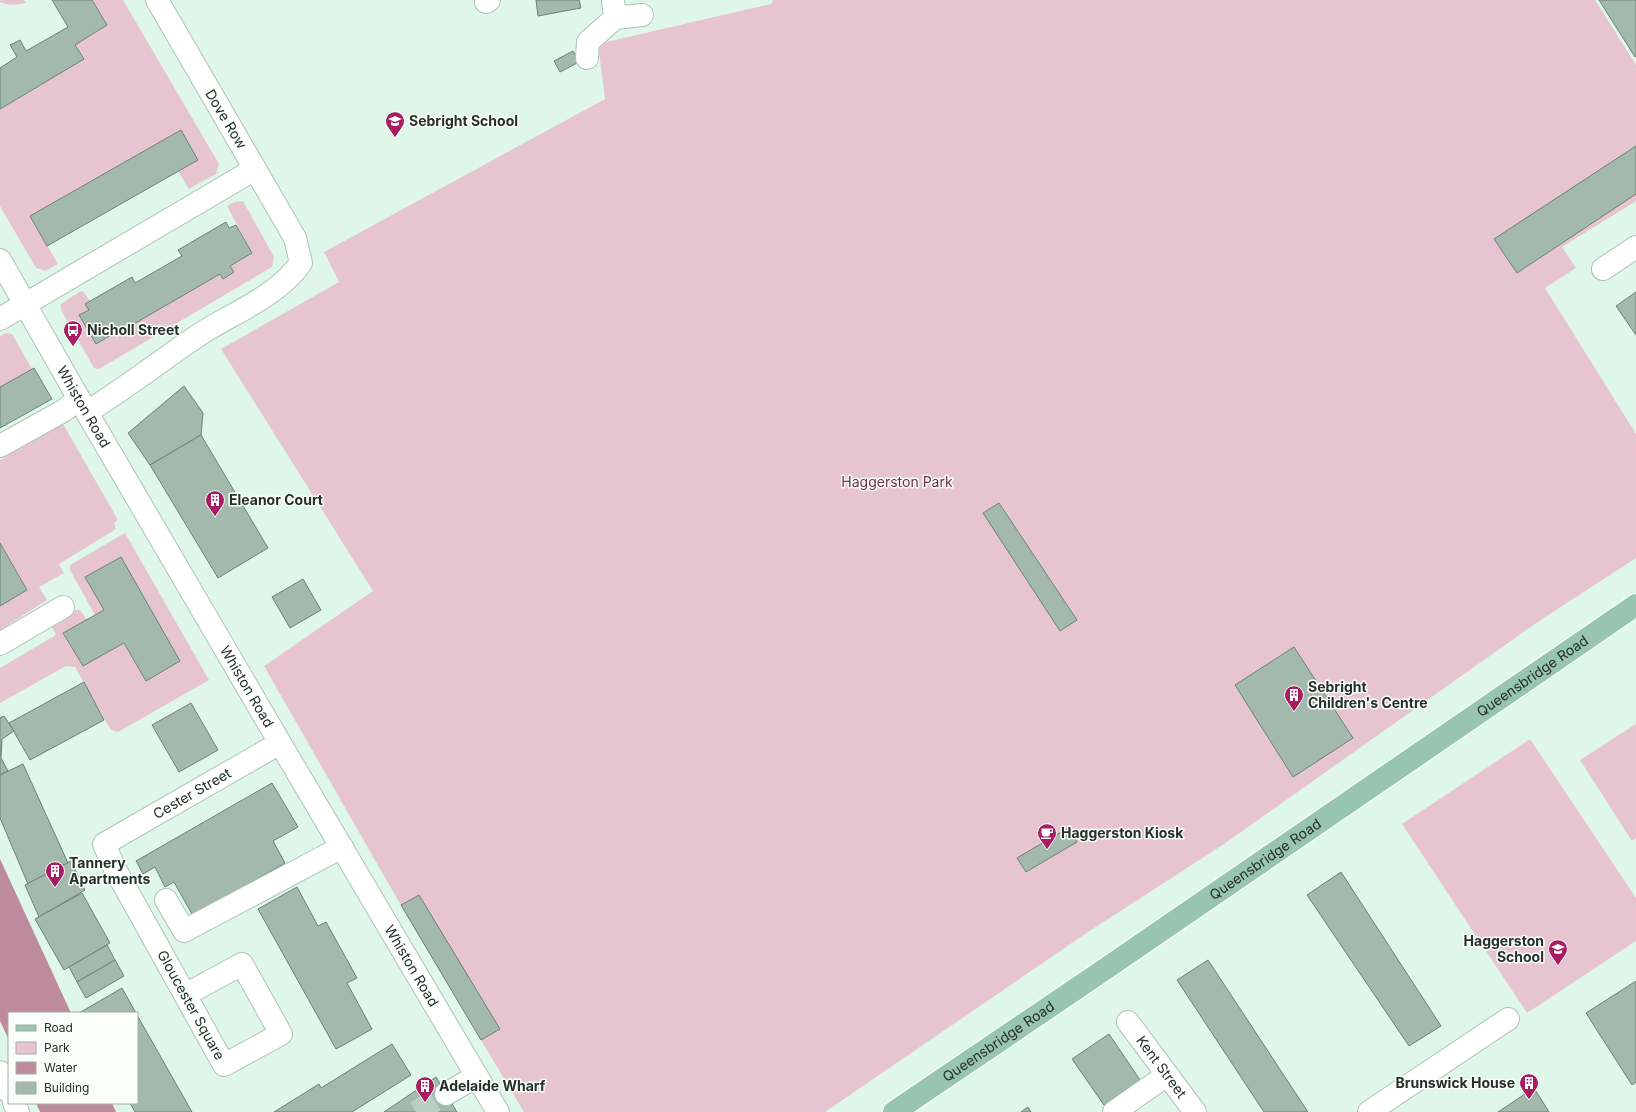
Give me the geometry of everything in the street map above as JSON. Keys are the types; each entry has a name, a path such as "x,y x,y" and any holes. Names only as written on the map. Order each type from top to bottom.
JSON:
{"main road":[{"name":"Queensbridge Road","path":"894,1112 1636,605"}],"street":[{"name":"Dove Row","path":"83,406 121,391 204,332 267,294 291,276 301,263 295,238 157,0"},
{"path":"587,58 588,42 614,9 642,15"},
{"path":"0,318 255,169"},
{"path":"1603,269 1636,247"},
{"name":"Whiston Road","path":"0,260 83,406 498,1112"},
{"path":"0,446 63,411 83,406"},
{"path":"0,644 63,607"},
{"name":"Cester Street","path":"104,844 280,742"},
{"name":"Gloucester Square","path":"104,844 115,869 224,1065 281,1034 242,964 185,995"},
{"path":"166,900 184,931 342,847"},
{"path":"1369,1112 1508,1019"},
{"name":"Kent Street","path":"1128,1022 1195,1112"},
{"path":"0,1072 8,1090"},
{"path":"1114,1112 1167,1075"},
{"path":"446,1094 477,1076"}],"green space":[{"path":"0,0 24,0 26,3 10,5 0,2"},
{"path":"92,0 123,0 219,164 216,174 189,189 178,171 198,160 181,130 30,216 58,264 45,271 36,268 0,206 0,109 83,59 75,45 107,25"},
{"name":"Haggerston Park","path":"773,0 1595,0 1636,65 1636,201 1562,247 1576,268 1545,288 1636,434 1636,558 1539,621 1224,844 1088,932 825,1112 524,1112 407,916 264,666 373,591 221,349 339,282 324,252 605,99 598,44 771,4"},
{"path":"243,201 274,257 272,267 99,369 94,368 61,310 61,304 81,291 84,292 90,301 85,304 89,310 80,315 96,344 121,329 125,335 135,329 132,325 220,274 223,279 234,272 230,266 252,253 227,206 234,202"},
{"path":"6,333 12,334 32,369 0,387 0,336"},
{"path":"63,424 118,520 114,523 116,529 59,564 64,573 39,587 47,600 0,630 0,606 27,590 0,543 0,460"},
{"path":"125,533 209,680 118,732 111,730 75,667 66,666 0,703 0,668 56,635 51,625 76,610 80,610 87,620 63,633 83,666 124,643 146,680 180,661 121,557 85,577 104,610 95,615 70,570 70,565"},
{"path":"1636,724 1636,838 1632,841 1580,760"},
{"path":"1530,739 1636,898 1636,941 1527,1013 1402,824"}],"water":[{"path":"0,859 71,1012 8,1012 8,1038 0,1021"},
{"path":"36,1104 112,1104 116,1112 40,1112"}],"building":[{"path":"52,0 92,0 107,25 75,45 84,59 0,109 0,68 17,57 10,45 20,40 26,51 68,27"},
{"path":"536,0 579,0 581,8 538,16"},
{"path":"1599,0 1636,0 1635,57"},
{"path":"573,51 579,62 560,72 554,61"},
{"path":"181,130 198,160 47,246 30,216"},
{"path":"1636,146 1636,194 1517,273 1494,239"},
{"path":"226,222 229,228 236,225 252,253 230,266 234,272 223,279 220,274 132,325 135,329 125,335 121,329 96,344 79,315 89,310 85,304 132,277 135,283 182,256 178,250"},
{"path":"1636,292 1636,335 1616,306"},
{"path":"34,368 52,399 0,428 0,387"},
{"path":"184,386 203,413 201,435 150,465 128,433"},
{"name":"Eleanor Court","path":"201,435 268,548 218,578 150,465"},
{"path":"999,503 1077,620 1060,631 983,513"},
{"path":"0,543 27,590 0,606"},
{"path":"121,557 180,661 146,681 124,643 83,666 63,633 104,610 85,577"},
{"path":"303,579 321,610 290,628 272,597"},
{"name":"Sebright Children's Centre","path":"1294,647 1353,738 1293,777 1235,685"},
{"path":"84,682 104,720 30,760 9,723"},
{"path":"191,703 218,750 179,772 152,725"},
{"path":"4,716 14,731 2,739 1,758 8,771 0,775 0,718"},
{"path":"23,764 68,863 28,884 0,818 0,775"},
{"path":"272,783 298,827 273,841 285,863 193,916 174,882 165,887 155,867 143,874 136,861"},
{"name":"Haggerston Kiosk","path":"1068,828 1077,842 1026,872 1017,858"},
{"name":"Tannery Apartments","path":"71,861 85,890 39,917 25,885"},
{"path":"1341,872 1441,1026 1409,1046 1307,895"},
{"path":"297,887 318,926 326,922 357,978 347,983 372,1029 336,1049 258,909"},
{"path":"82,893 110,943 64,970 35,919"},
{"path":"419,895 500,1029 481,1040 401,905"},
{"path":"107,945 115,960 77,982 69,967"},
{"path":"115,960 124,976 86,998 77,982"},
{"path":"1208,960 1308,1112 1264,1112 1177,980"},
{"path":"1636,981 1636,1082 1632,1085 1586,1013"},
{"path":"122,988 135,1012 81,1012"},
{"path":"138,1017 192,1112 135,1112 131,1104 138,1104"},
{"path":"1109,1034 1140,1080 1104,1105 1072,1059"},
{"path":"392,1044 411,1075 352,1112 274,1112 319,1084 321,1088"},
{"name":"Adelaide Wharf","path":"436,1077 457,1112 384,1112"},
{"name":"Brunswick House","path":"1534,1088 1549,1112 1498,1112"},
{"path":"1028,1107 1031,1112 1021,1112"}],"tunnel":[{"path":"416,1112 446,1094"}],"place":[{"name":"Sebright School","path":"395,138"},
{"name":"Nicholl Street","path":"73,347"},
{"name":"Eleanor Court","path":"215,517"},
{"name":"Sebright Children's Centre","path":"1294,712"},
{"name":"Haggerston Kiosk","path":"1047,850"},
{"name":"Tannery Apartments","path":"55,888"},
{"name":"Haggerston School","path":"1558,966"},
{"name":"Brunswick House","path":"1529,1100"},
{"name":"Adelaide Wharf","path":"425,1103"}]}
